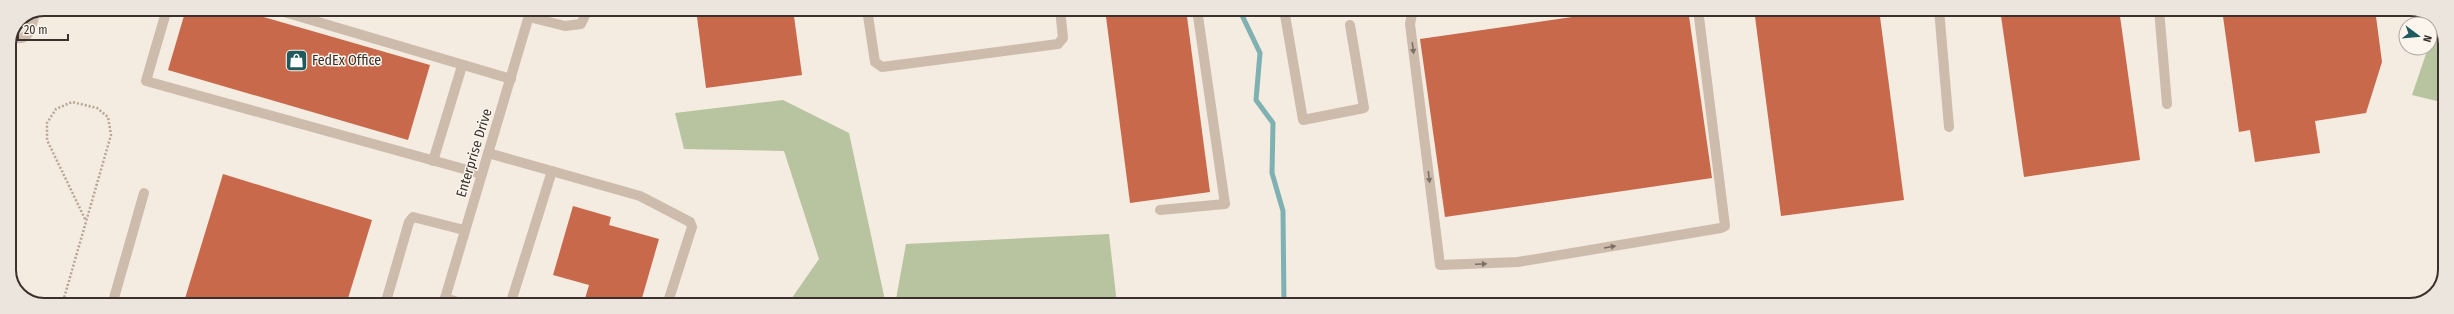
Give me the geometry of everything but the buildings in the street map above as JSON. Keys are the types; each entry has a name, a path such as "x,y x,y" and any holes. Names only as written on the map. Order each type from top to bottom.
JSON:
{"street":[{"path":"165,16 146,81 482,174"},
{"path":"297,16 462,66 511,79"},
{"name":"Enterprise Drive","path":"445,298 529,16"},
{"path":"538,16 565,26 581,24 585,16"},
{"path":"868,16 875,62 882,67 1058,44 1063,38 1061,16"},
{"path":"1160,210 1225,204 1199,16"},
{"path":"1285,16 1304,120 1364,108 1350,25"},
{"path":"1412,16 1410,24 1440,265 1518,262 1721,228 1725,226 1699,16"},
{"path":"1940,16 1949,128"},
{"path":"2160,16 2167,104"},
{"path":"17,39 20,40 25,38 28,34 33,18"},
{"path":"433,161 462,66"},
{"path":"488,153 640,196 666,208 692,224 669,298"},
{"path":"512,298 552,171"},
{"path":"114,298 144,193"},
{"path":"387,298 409,222 413,218 464,230"}],"path":[{"path":"64,298 111,135 108,117 97,108 72,102 56,109 47,123 47,140 86,221"}],"green space":[{"path":"2425,56 2438,56 2438,101 2412,95"},
{"path":"783,100 849,133 884,298 792,298 819,259 784,151 684,149 675,113"},
{"path":"1109,234 1116,298 896,298 906,244"}],"waterway":[{"path":"1242,16 1260,53 1256,100 1273,123 1272,173 1283,211 1284,298"}],"place":[{"name":"FedEx Office","path":"297,60"}]}
